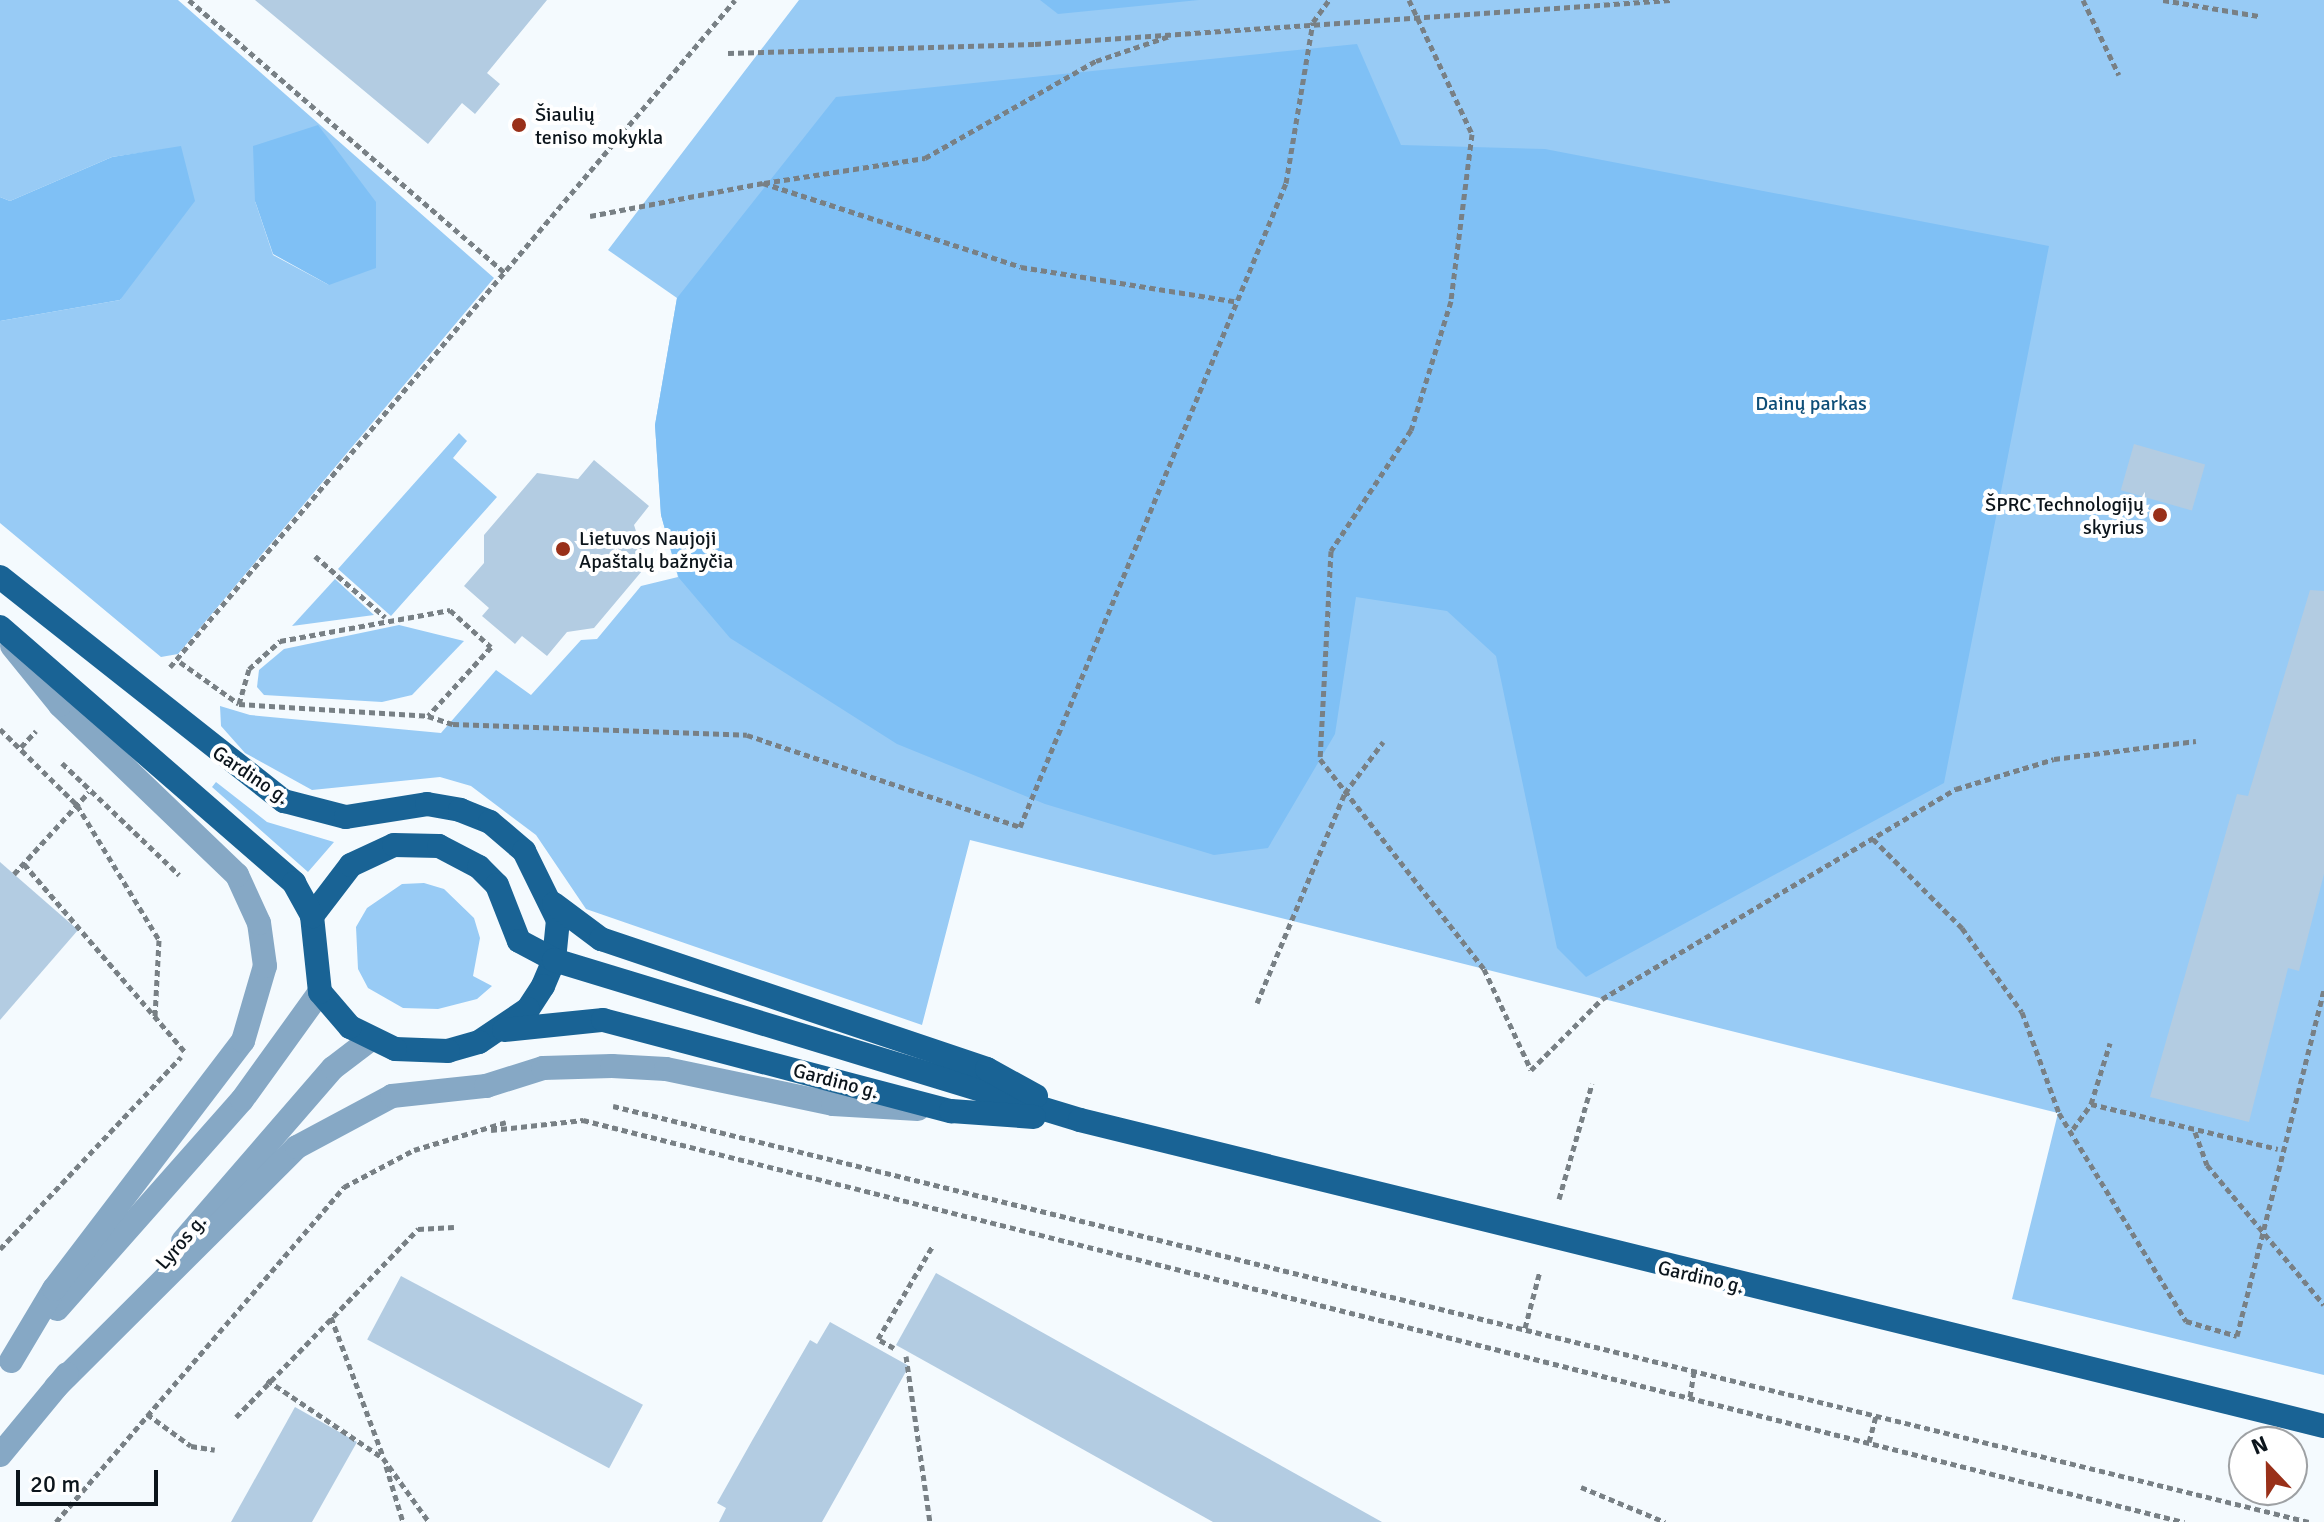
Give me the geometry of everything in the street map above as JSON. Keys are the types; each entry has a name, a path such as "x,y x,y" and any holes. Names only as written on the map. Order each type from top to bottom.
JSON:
{"main road":[{"name":"Gardino g.","path":"0,577 284,801 346,817 427,804 470,814 524,851 554,904 554,960 528,1009 500,1030 448,1051 395,1049 371,1039 334,1012 320,992"},
{"path":"0,629 294,883 312,916 320,992"},
{"name":"Gardino g.","path":"312,916 351,865 394,845 439,846 479,867 497,885 519,941 554,960 1080,1120 2324,1426"},
{"path":"554,904 601,939 987,1069 1080,1120"},
{"name":"Gardino g.","path":"500,1030 603,1020 951,1111 1080,1120"}],"street":[{"path":"0,629 60,705 237,875 259,923 265,966 243,1041 54,1289 5,1368"},
{"path":"5,1368 242,1100 320,992"},
{"name":"Lyros g.","path":"0,1455 333,1068 371,1039"},
{"path":"56,1387 297,1147 392,1096 486,1086 543,1068 612,1066 666,1069 833,1104 951,1111"}],"path":[{"path":"189,0 506,274"},
{"path":"735,0 180,662 239,704 428,716 453,724 747,735 1020,827 1234,301 1286,183 1313,22 1329,0"},
{"path":"1409,0 1472,134 1451,301 1411,430 1331,551 1320,759 1484,969 1531,1070 1602,999 1956,789 2040,763 2196,741"},
{"path":"728,53 1179,33 1670,0"},
{"path":"2083,0 2119,75"},
{"path":"2163,0 2259,16"},
{"path":"590,216 763,183 925,158 1096,61 1179,33"},
{"path":"763,183 1021,267 1234,301"},
{"path":"315,556 386,618"},
{"path":"239,704 249,669 280,641 386,618 450,610 491,647 428,716"},
{"path":"0,729 77,805 159,940 155,1017"},
{"path":"21,747 35,732 44,742"},
{"path":"1257,1003 1345,793 1383,742"},
{"path":"53,752 89,792 185,880"},
{"path":"14,874 89,792"},
{"path":"1873,839 1962,928 2022,1012 2059,1113 2073,1129 2117,1216 2186,1321 2237,1336 2278,1149 2324,989"},
{"path":"24,864 185,1052"},
{"path":"0,1249 194,1042"},
{"path":"2073,1129 2091,1104 2110,1043"},
{"path":"597,1102 824,1152 953,1190 2309,1522"},
{"path":"2091,1104 2278,1149"},
{"path":"56,1522 344,1187 414,1150 522,1116"},
{"path":"482,1131 583,1120 2184,1522"},
{"path":"2195,1131 2207,1165 2324,1305"},
{"path":"236,1417 267,1380 418,1229 454,1227"},
{"path":"894,1348 878,1339 932,1247"},
{"path":"331,1317 403,1522"},
{"path":"906,1356 930,1522"},
{"path":"1690,1397 1694,1372"},
{"path":"267,1380 383,1458 429,1522"},
{"path":"147,1414 191,1446 215,1450"},
{"path":"1869,1442 1876,1415"},
{"path":"1581,1487 1665,1522"}],"green space":[{"path":"0,0 178,0 494,278 178,654 161,657 0,523 0,321 120,300 181,147 112,157 10,201 0,197","holes":["255,201 329,285 273,255"]},
{"name":"Dainų parkas","path":"799,0 2324,0 2324,1375 2012,1299 2058,1113 970,840 922,1025 586,909 536,835 471,786 440,777 312,790 245,753 221,726 220,706 250,715 441,733 496,670 531,695 581,640 597,639 641,586 678,577 661,515 655,425 677,298 608,250"},
{"path":"1040,0 1199,0 1058,14"},
{"path":"1357,44 1401,145 1545,149 2049,246 1944,783 1586,977 1557,948 1496,656 1447,611 1356,597 1335,734 1268,848 1214,855 1045,804 897,744 730,638 679,578 661,515 655,425 677,298 836,97"},
{"path":"318,125 376,202 376,268 329,285 273,254 255,201 253,146"},
{"path":"181,146 195,201 120,300 0,321 0,197 10,201 112,157"},
{"path":"459,433 467,441 453,458 497,497 391,616 338,569"},
{"path":"335,579 374,615 292,626"},
{"path":"399,625 464,641 412,695 382,702 264,695 257,687 259,670 284,649"},
{"path":"216,782 267,822 334,842 308,872 212,787"},
{"path":"424,883 444,889 474,918 480,938 473,976 492,986 477,999 438,1009 403,1008 368,988 358,969 356,927 367,908 402,884"}],"building":[{"path":"255,0 547,0 487,73 500,84 475,114 462,103 428,144"},
{"path":"2134,444 2205,464 2192,511 2121,490"},
{"name":"Lietuvos Naujoji Apaštalų bažnyčia","path":"594,460 649,506 634,525 647,565 594,628 567,632 547,656 522,636 515,644 482,616 489,608 464,586 484,563 484,535 537,473 578,479"},
{"path":"2310,590 2324,591 2324,874 2299,971 2288,968 2249,1122 2150,1097 2237,794 2248,796"},
{"path":"0,862 78,930 0,1020"},
{"path":"936,1273 1382,1522 1213,1522 896,1345"},
{"path":"401,1276 643,1405 609,1468 367,1340"},
{"path":"830,1322 909,1366 822,1522 719,1522 726,1508 717,1503 810,1340 817,1344"},
{"path":"295,1407 357,1442 312,1522 231,1522"}],"place":[{"name":"Šiaulių teniso mokykla","path":"519,125"},
{"name":"ŠPRC Technologijų skyrius","path":"2160,515"},
{"name":"Lietuvos Naujoji Apaštalų bažnyčia","path":"563,549"}]}
